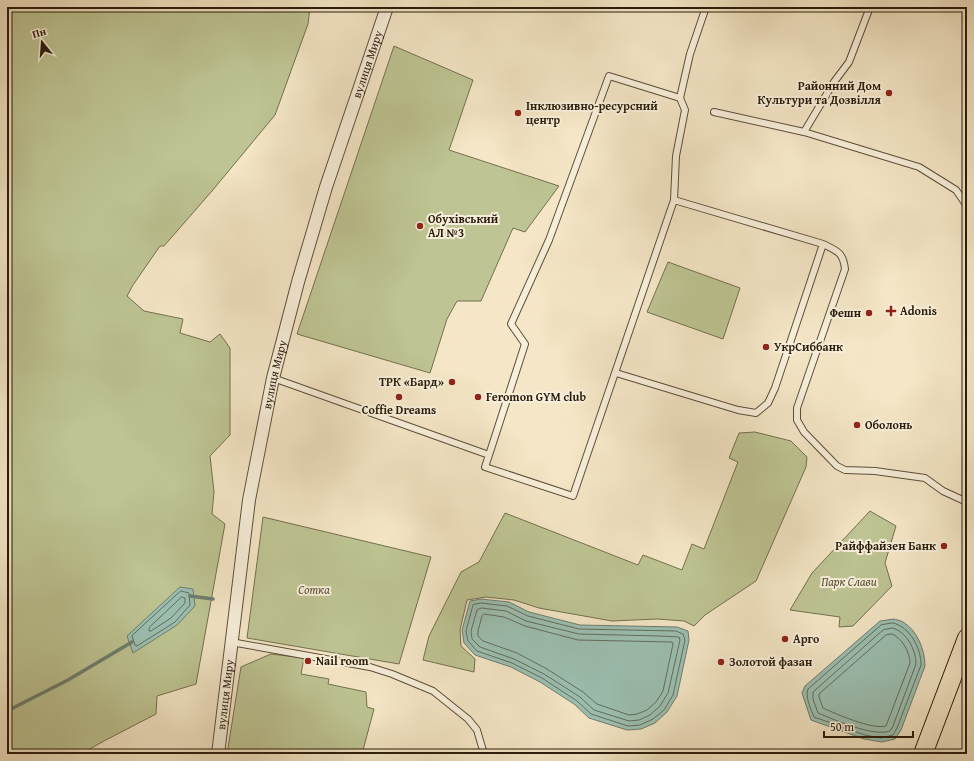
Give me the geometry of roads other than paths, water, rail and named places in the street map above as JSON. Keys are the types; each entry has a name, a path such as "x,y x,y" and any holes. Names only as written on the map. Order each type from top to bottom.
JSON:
{"main road":[{"path":"923,754 967,638"}],"street":[{"name":"вулиця Миру","path":"218,754 249,500 273,378 298,282 326,187 387,7"}],"lane":[{"path":"680,98 609,76 549,240 512,324 525,344 485,467 573,496 674,200 676,156 685,110 680,98 690,54 706,7"},
{"path":"804,132 834,82 849,62 870,7"},
{"path":"714,112 804,132 919,167 956,190 967,206"},
{"path":"674,200 823,244 837,251 844,258 845,269 797,408 797,420 804,432 837,466 845,470 925,478 943,491 967,502"},
{"path":"616,372 738,410 756,413 768,403 775,388 823,244"},
{"path":"273,378 489,455"},
{"path":"231,642 370,667 392,674 433,691 468,719 477,730 484,754"}],"water":[{"path":"180,587 193,589 195,606 177,625 133,653 127,636"},
{"path":"481,599 509,602 529,612 580,625 677,627 688,631 689,640 677,696 667,712 655,723 641,729 627,730 589,718 574,704 540,682 511,667 475,655 464,643 462,630 470,601"},
{"path":"894,619 902,621 916,635 922,647 925,660 925,666 901,730 895,739 882,742 864,739 811,720 802,693 805,686 880,621"}],"waterway":[{"path":"190,596 213,599"},
{"path":"7,711 68,680 132,642"}],"place":[{"name":"Районний Дом Культури та Дозвілля","path":"889,93"},
{"name":"Інклюзивно-ресурсний центр","path":"518,113"},
{"name":"Обухівський АЛ №3","path":"420,226"},
{"name":"Adonis","path":"891,311"},
{"name":"Фешн","path":"869,313"},
{"name":"УкрСиббанк","path":"766,347"},
{"name":"ТРК «Бард»","path":"452,382"},
{"name":"Coffie Dreams","path":"399,397"},
{"name":"Feromon GYM club","path":"478,397"},
{"name":"Оболонь","path":"857,425"},
{"name":"Райффайзен Банк","path":"944,546"},
{"name":"Арго","path":"785,639"},
{"name":"Nail room","path":"308,661"},
{"name":"Золотой фазан","path":"721,662"}],"park label":[{"name":"Парк Слави","path":"849,582"},
{"name":"Сотка","path":"314,590"}]}
